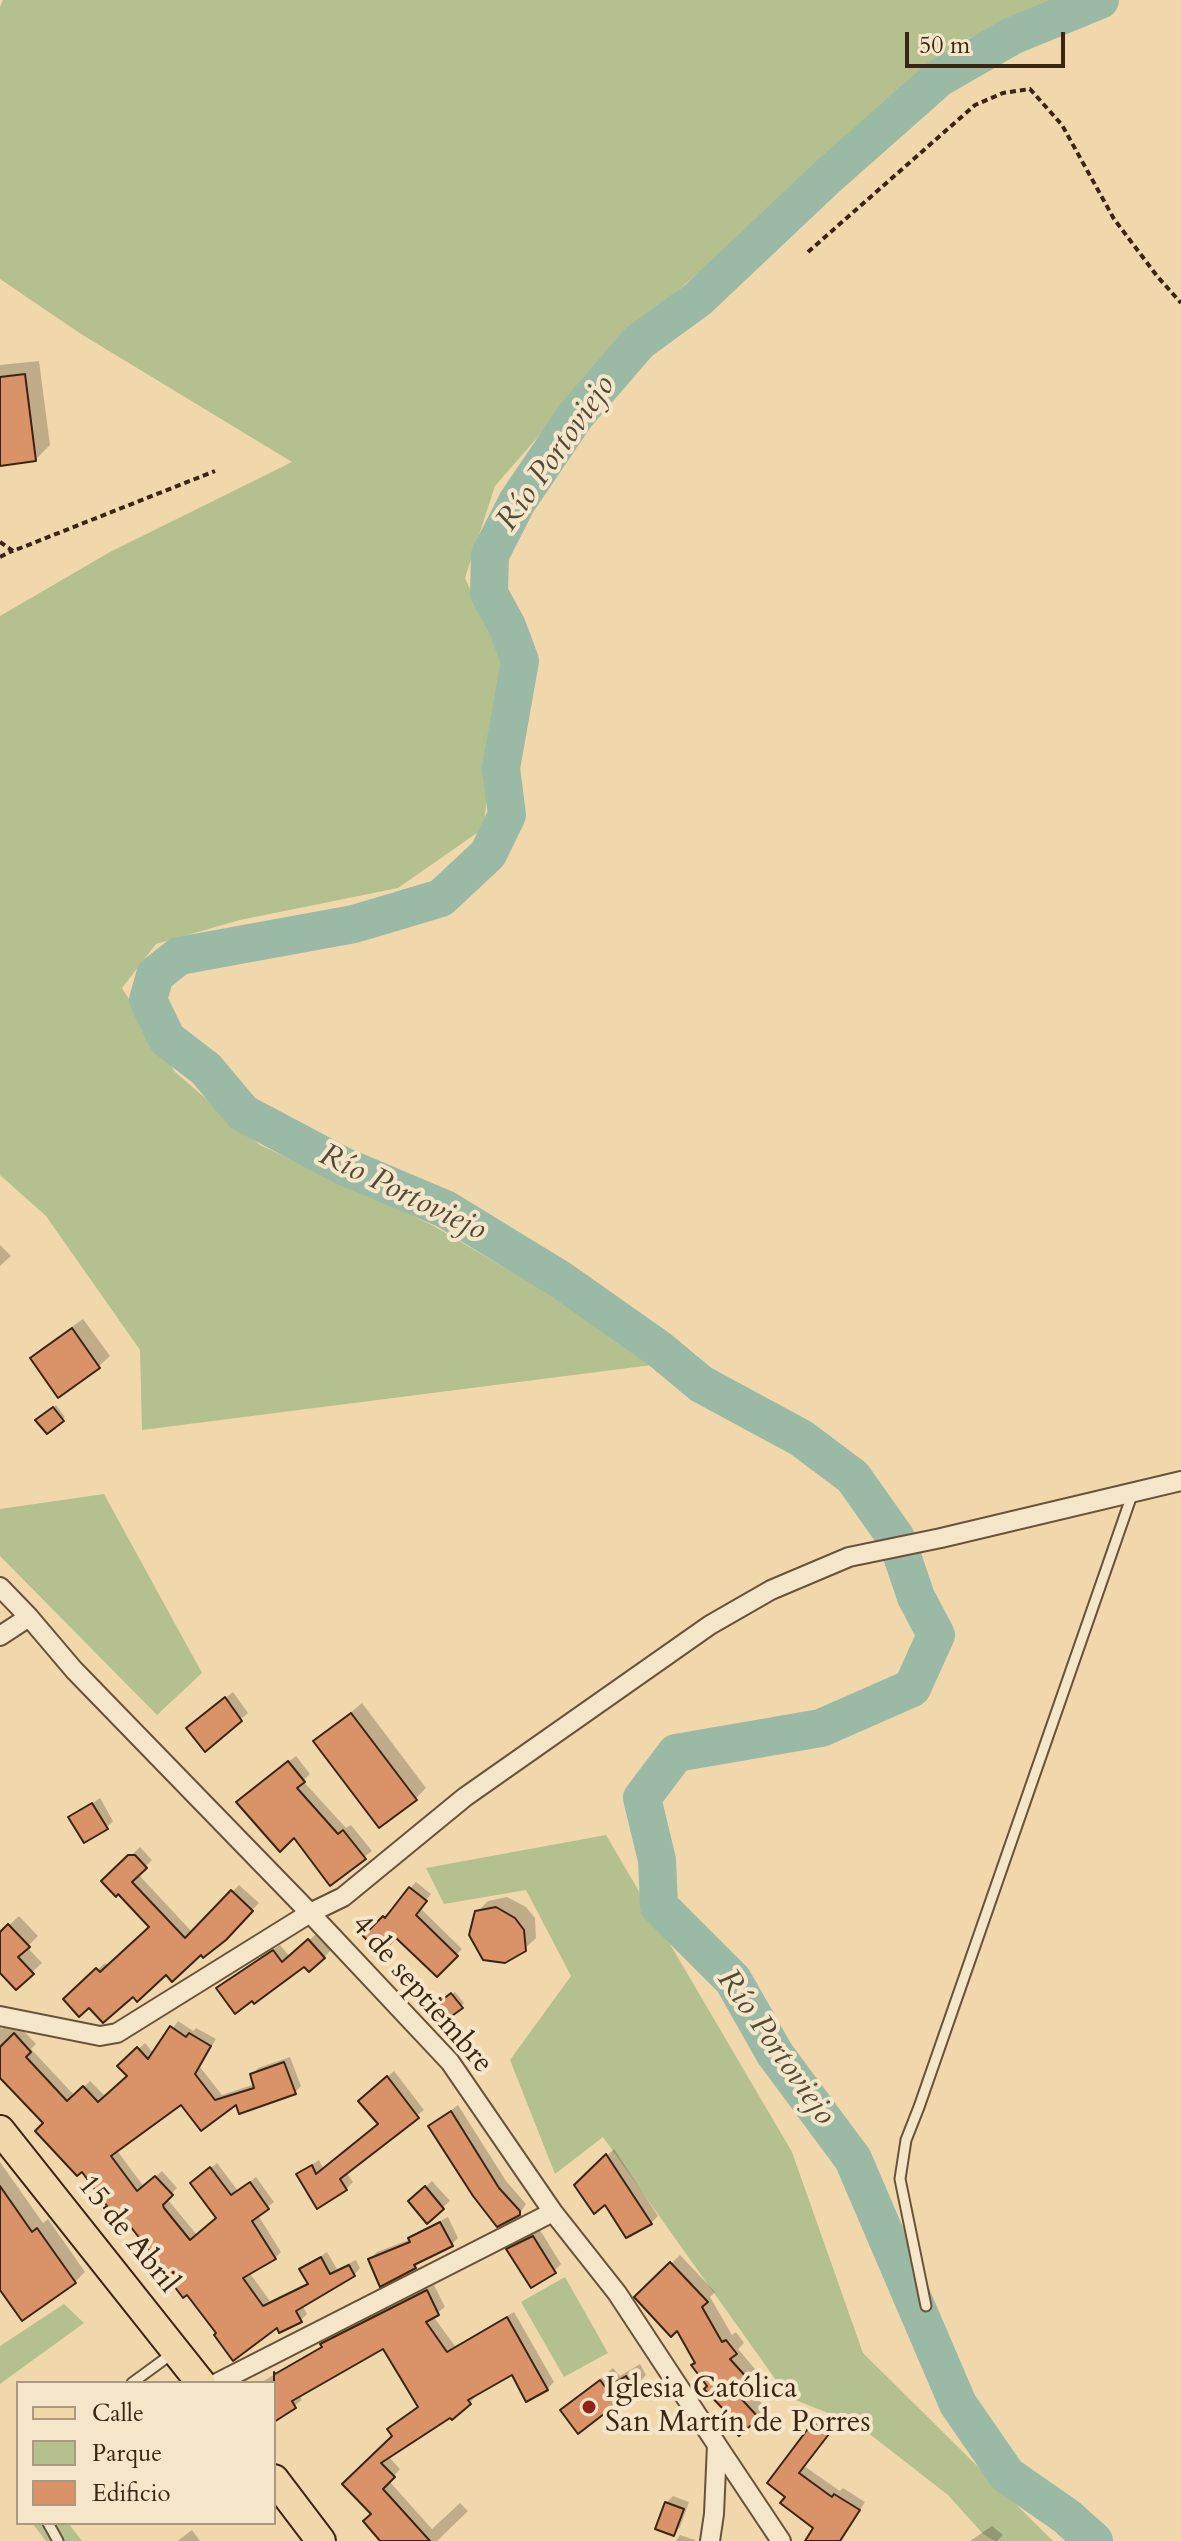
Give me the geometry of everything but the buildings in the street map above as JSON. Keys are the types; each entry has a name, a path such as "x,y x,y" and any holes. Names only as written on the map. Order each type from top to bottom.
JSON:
{"main road":[{"name":"15 de Abril","path":"0,2130 199,2381"},
{"path":"276,2482 321,2541"}],"street":[{"path":"0,2016 100,2036 117,2033 310,1913 343,1897 465,1797 710,1625 771,1590 849,1557 1181,1481"},
{"name":"4 de septiembre","path":"0,1587 74,1670 450,2062 553,2212 617,2293 781,2541"},
{"path":"0,1636 29,1617"},
{"path":"221,2381 553,2212"},
{"path":"710,2541 717,2445"}],"lane":[{"path":"926,2306 900,2179 906,2140 1133,1492"},
{"path":"135,2381 176,2351"}],"path":[{"path":"808,252 975,105 1003,93 1030,89 1062,125 1114,219 1181,303"},
{"path":"0,557 215,471"},
{"path":"0,542 13,551"}],"green space":[{"path":"3,0 1055,0 956,44 851,131 738,240 634,327 495,486 465,578 502,660 484,828 398,888 240,920 156,944 122,988 175,1072 260,1145 432,1225 544,1291 652,1365 142,1430 140,1350 46,1216 0,1175 0,616 110,552 292,462 81,334 0,279 0,7"},
{"path":"104,1494 202,1673 157,1715 0,1556 0,1509"},
{"path":"606,1835 792,2152 863,2353 1053,2541 995,2541 983,2534 948,2495 858,2425 788,2397 603,2137 555,2174 510,2060 571,1976 526,1890 444,1904 426,1868"},
{"path":"565,2277 608,2353 564,2377 521,2302"},
{"path":"64,2304 84,2323 0,2384 0,2346"},
{"path":"34,2525 70,2525 82,2541 46,2541"}],"waterway":[{"name":"Río Portoviejo","path":"1094,2541 1066,2516 1007,2475 958,2404 853,2159 775,2054 733,1980 659,1906 657,1860 642,1798 676,1753 821,1728 912,1688 936,1635 916,1597 896,1538 853,1477 801,1438 701,1384 659,1349 561,1280 445,1209 343,1166 243,1113 206,1069 167,1039 148,1000 155,975 179,956 354,924 441,898 488,854 507,815 501,768 520,661 507,626 489,593 490,555 517,502 576,415 639,342 698,299 826,178 939,78 1012,36 1100,0"}],"place":[{"name":"Iglesia Católica San Martín de Porres","path":"589,2407"}]}
